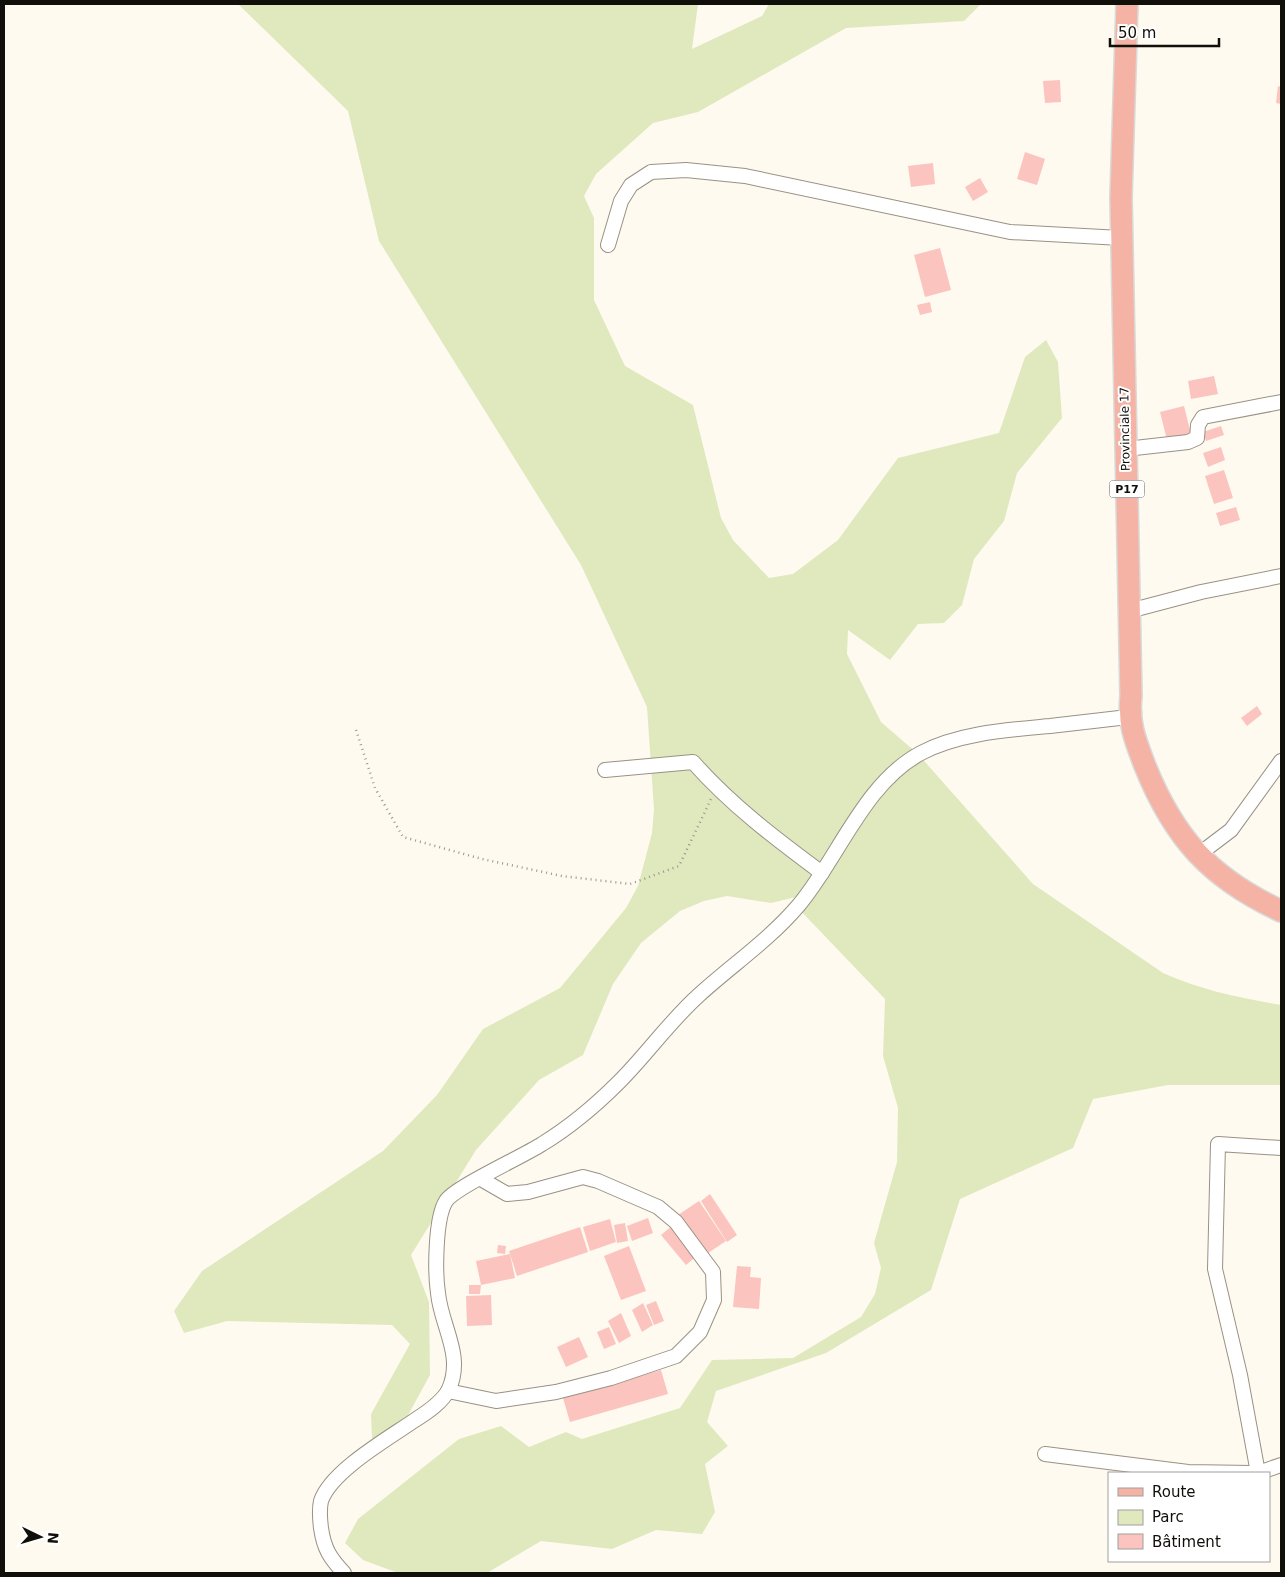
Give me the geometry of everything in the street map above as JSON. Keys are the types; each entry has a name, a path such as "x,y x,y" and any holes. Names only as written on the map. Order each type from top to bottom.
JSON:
{"main road":[{"name":"Provinciale 17","path":"1127,4 1122,138 1121,238 1131,696 1128,717 1156,794 1174,826 1198,855 1224,879 1254,898 1281,911"}],"street":[{"path":"608,245 622,201 631,184 651,172 686,170 745,176 1010,232 1121,238"},
{"path":"1126,449 1188,442 1197,438 1198,425 1203,417 1281,402"},
{"path":"1129,611 1201,592 1281,576"},
{"path":"344,1573 328,1556 322,1533 321,1501 330,1485 344,1472 428,1412 448,1392 454,1365 451,1340 438,1294 438,1248 442,1210 447,1199 460,1188 481,1179 543,1144 580,1119 621,1080 660,1034 699,995 748,955 797,907 822,874 866,805 896,771 918,754 936,746 976,735 1128,717"},
{"path":"1198,855 1232,830 1281,761"},
{"path":"605,770 693,762 716,789 764,830 822,874"},
{"path":"1258,1472 1240,1375 1215,1269 1218,1144 1281,1148"},
{"path":"448,1392 496,1401 556,1392 611,1378 676,1356 700,1332 714,1300 713,1272 676,1222 658,1207 598,1181 583,1177 528,1192 507,1194 481,1179"},
{"path":"1045,1454 1188,1472"},
{"path":"1261,1472 1281,1465"}],"path":[{"path":"356,730 375,788 403,837 482,859 562,876 630,884 679,866 716,789"}],"green space":[{"path":"238,4 698,4 692,49 762,16 769,4 981,4 964,21 846,28 698,112 653,123 596,174 584,196 594,218 594,300 625,366 693,405 721,518 733,540 769,578 793,574 838,540 898,458 999,433 1025,357 1046,340 1058,362 1062,418 1017,473 1004,521 974,559 962,605 944,623 918,624 890,660 848,630 847,654 881,722 918,754 1033,884 1163,973 1221,993 1281,1005 1281,1085 1168,1085 1093,1099 1073,1148 960,1199 931,1290 826,1353 716,1391 707,1422 728,1446 705,1464 715,1512 702,1534 656,1530 612,1549 541,1541 487,1573 398,1573 363,1560 345,1543 358,1519 459,1439 501,1426 529,1447 566,1432 582,1439 680,1408 712,1360 793,1358 861,1317 875,1294 881,1268 874,1243 897,1162 898,1108 883,1056 885,999 797,907 796,897 771,903 727,896 704,901 680,911 641,943 613,984 583,1055 539,1080 476,1150 411,1255 429,1302 430,1375 395,1439 372,1438 371,1414 410,1344 392,1325 227,1321 184,1333 174,1311 202,1271 383,1151 437,1095 483,1029 560,988 626,908 638,886 652,833 654,809 647,707 581,565 379,241 348,111"}],"building":[{"path":"1060,80 1061,102 1045,103 1043,81"},
{"path":"1278,86 1281,87 1281,104 1276,103"},
{"path":"1025,152 1045,159 1037,185 1017,179"},
{"path":"933,163 935,184 911,187 908,166"},
{"path":"980,178 988,192 973,201 965,187"},
{"path":"940,248 951,290 925,297 914,255"},
{"path":"930,302 932,312 920,315 917,305"},
{"path":"1214,376 1218,394 1191,399 1188,381"},
{"path":"1184,406 1191,434 1167,440 1160,412"},
{"path":"1221,426 1224,435 1206,441 1203,432"},
{"path":"1221,447 1225,460 1208,467 1203,453"},
{"path":"1224,470 1233,498 1214,504 1205,476"},
{"path":"1236,507 1240,520 1220,526 1216,513"},
{"path":"1257,706 1262,714 1247,726 1241,718"},
{"path":"710,1194 737,1235 727,1242 701,1201"},
{"path":"699,1201 726,1241 705,1255 678,1215"},
{"path":"648,1218 653,1233 632,1241 627,1226"},
{"path":"610,1219 616,1242 590,1251 583,1227"},
{"path":"625,1223 628,1241 617,1243 614,1225"},
{"path":"673,1225 698,1255 686,1265 661,1235"},
{"path":"580,1227 588,1252 517,1276 509,1251"},
{"path":"498,1245 506,1246 505,1254 497,1253"},
{"path":"629,1246 646,1291 621,1300 604,1256"},
{"path":"510,1254 515,1278 481,1285 476,1261"},
{"path":"737,1266 751,1267 750,1277 761,1278 759,1309 733,1307"},
{"path":"469,1285 481,1285 480,1294 469,1294"},
{"path":"491,1295 492,1325 467,1326 466,1296"},
{"path":"656,1301 664,1321 654,1325 646,1305"},
{"path":"643,1303 653,1325 642,1332 632,1310"},
{"path":"621,1313 631,1336 619,1343 608,1321"},
{"path":"609,1327 616,1344 604,1349 597,1332"},
{"path":"579,1337 588,1357 566,1367 557,1347"},
{"path":"661,1370 668,1394 570,1422 563,1398"}]}
